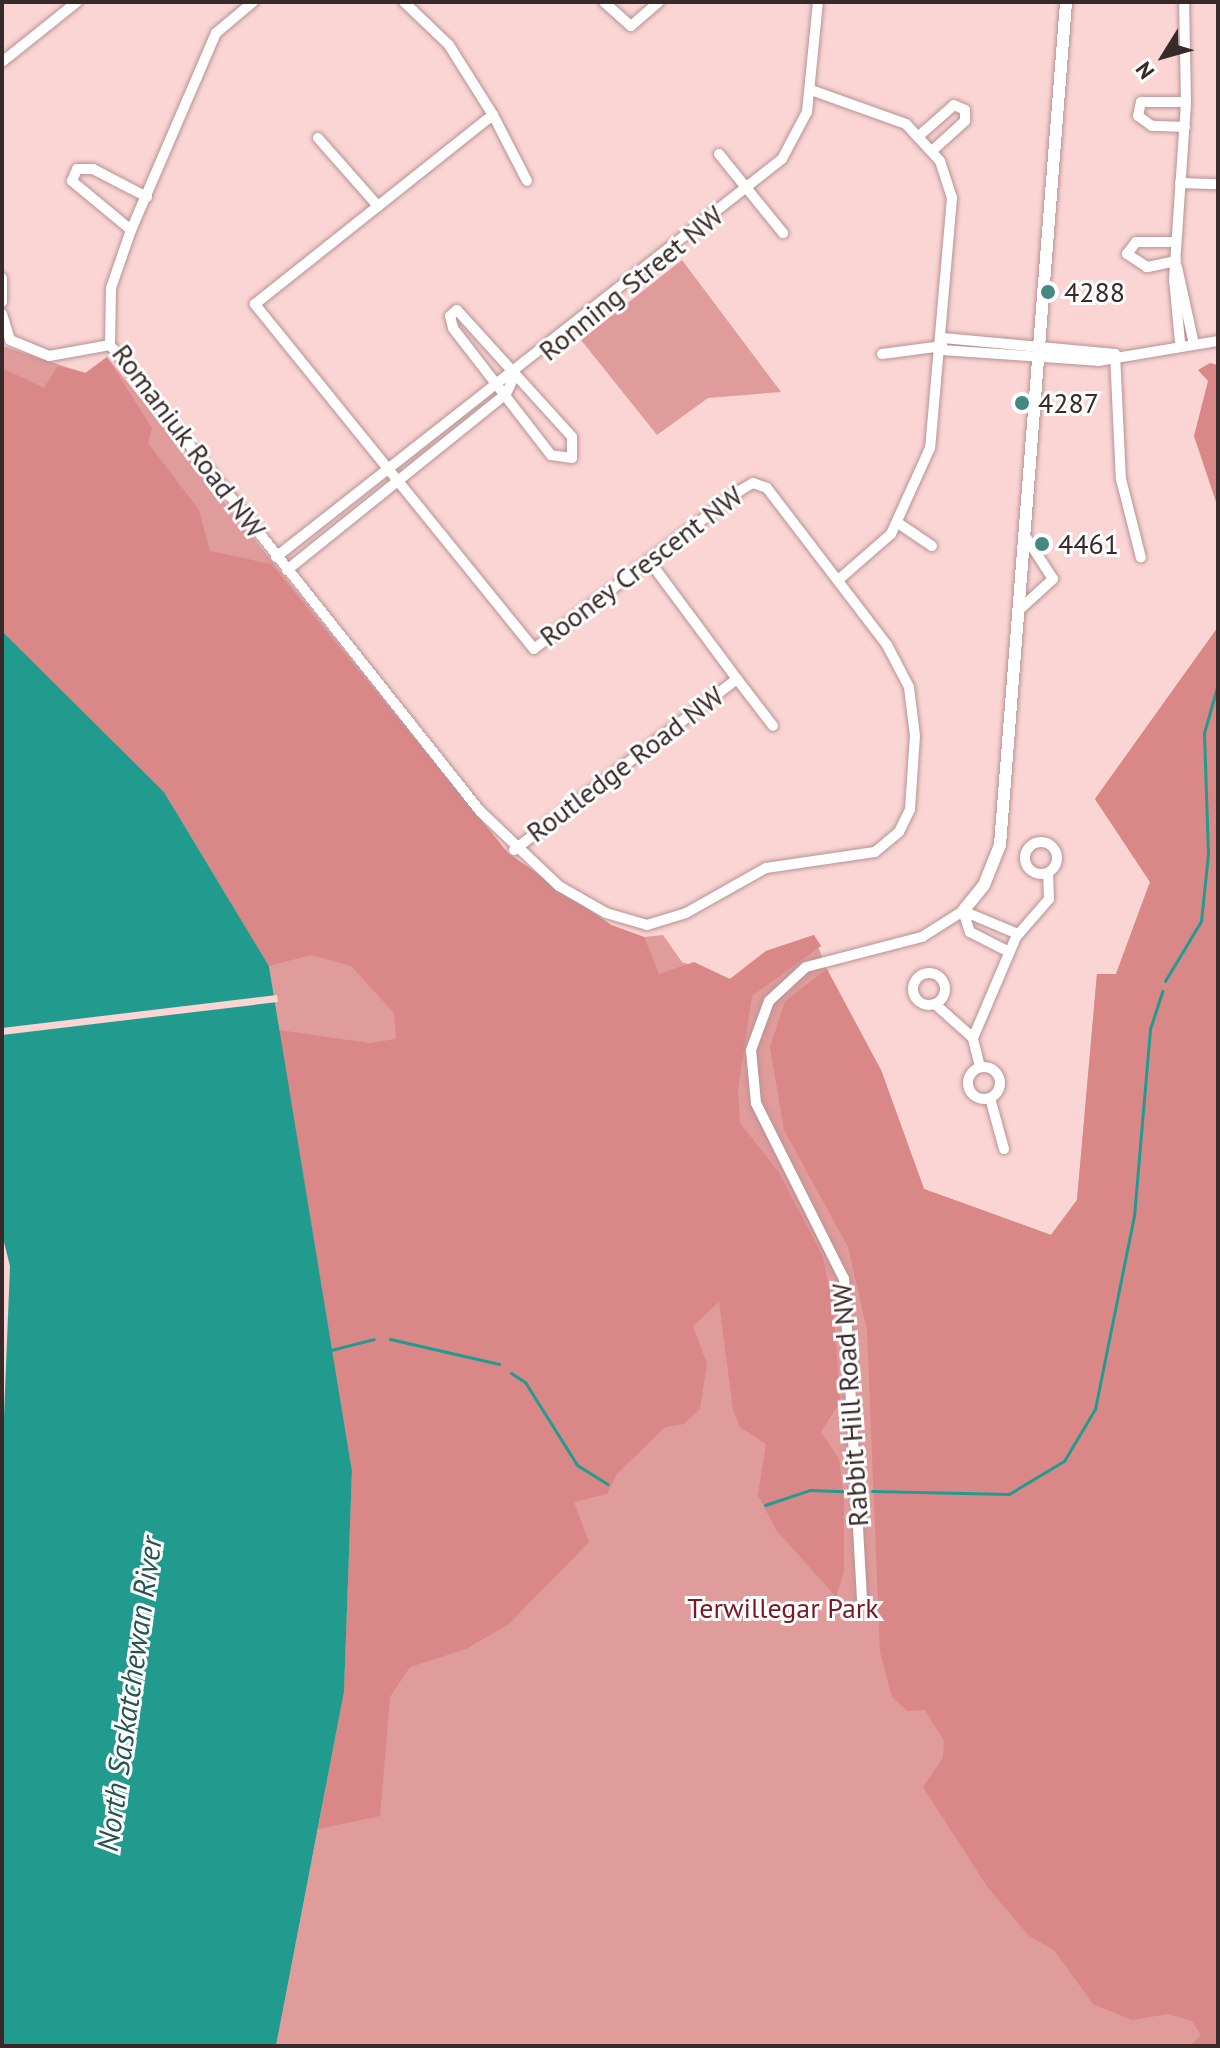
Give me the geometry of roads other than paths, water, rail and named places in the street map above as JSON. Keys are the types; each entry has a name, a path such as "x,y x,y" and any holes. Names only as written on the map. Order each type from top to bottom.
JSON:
{"street":[{"path":"2,62 77,2"},
{"name":"Romaniuk Road NW","path":"253,2 216,33 131,230 111,288 110,345 276,557"},
{"path":"404,2 449,45 493,115 527,181"},
{"path":"604,2 626,26 659,2"},
{"name":"Ronning Street NW","path":"276,557 497,383 515,375 747,191 789,149 811,90 818,2"},
{"name":"Rabbit Hill Road NW","path":"862,1599 844,1279 756,1103 751,1050 769,1001 806,967 922,937 963,911 984,885 1000,845 1036,350 1066,2"},
{"path":"1180,342 1176,242 1186,102 1184,2"},
{"path":"811,90 887,114 920,135 933,150 952,198 933,435 898,523 838,580"},
{"path":"1185,127 1152,126 1138,116 1141,102 1186,102"},
{"path":"920,135 954,105 965,110 965,121 933,150"},
{"path":"397,483 255,304 493,115"},
{"path":"318,138 378,206"},
{"name":"Ronning Street NW","path":"719,154 783,233"},
{"path":"131,230 72,181 77,169 93,169 147,197"},
{"path":"1180,183 1218,184"},
{"path":"1176,242 1136,242 1127,254 1147,267 1177,264"},
{"path":"1177,264 1193,340"},
{"path":"2,302 3,280"},
{"name":"Ronning Street NW","path":"457,310 515,375 572,437 572,458 551,455 453,328 450,316 457,310"},
{"path":"2,314 10,340 49,356 110,345"},
{"path":"882,354 942,345 1036,350 1098,361 1115,354 1180,342 1218,341"},
{"path":"1115,354 1121,479 1141,558"},
{"name":"Ronning Street NW","path":"287,570 506,394 515,375"},
{"name":"Rooney Crescent NW","path":"276,557 514,850 606,913 647,925 686,913 766,868 862,857 892,840 910,809 913,702 891,652 838,580 758,483 534,649 397,483"},
{"path":"898,523 932,546"},
{"path":"1019,610 1053,579 1024,534"},
{"name":"Routledge Road NW","path":"650,562 773,726"},
{"name":"Routledge Road NW","path":"514,850 737,679"},
{"path":"973,1038 1018,934 1046,905 1048,873"},
{"path":"963,911 1018,934"},
{"path":"963,911 970,932 1009,952"},
{"path":"935,1004 973,1038 980,1067 968,1088 990,1098"},
{"path":"980,1067 999,1075 990,1098 1004,1149"}],"water":[{"name":"North Saskatchewan River","path":"2,631 164,792 269,966 352,1471 344,1692 276,2046 2,2046 2,1466 10,1266 2,1234"}],"waterway":[{"path":"1218,434 1218,456"},
{"path":"1165,981 1201,921 1208,854 1204,733 1218,684"},
{"path":"872,1491 1009,1494 1064,1461 1095,1409 1134,1216 1150,1029 1162,991"},
{"path":"331,1350 374,1339"},
{"path":"390,1339 499,1364"},
{"path":"511,1373 525,1382 577,1465 607,1484"},
{"path":"765,1505 810,1490 843,1491"}],"place":[{"name":"4288","path":"1048,292"},
{"name":"4287","path":"1022,403"},
{"name":"4461","path":"1042,544"}],"park label":[{"name":"Terwillegar Park","path":"783,1608"}]}
